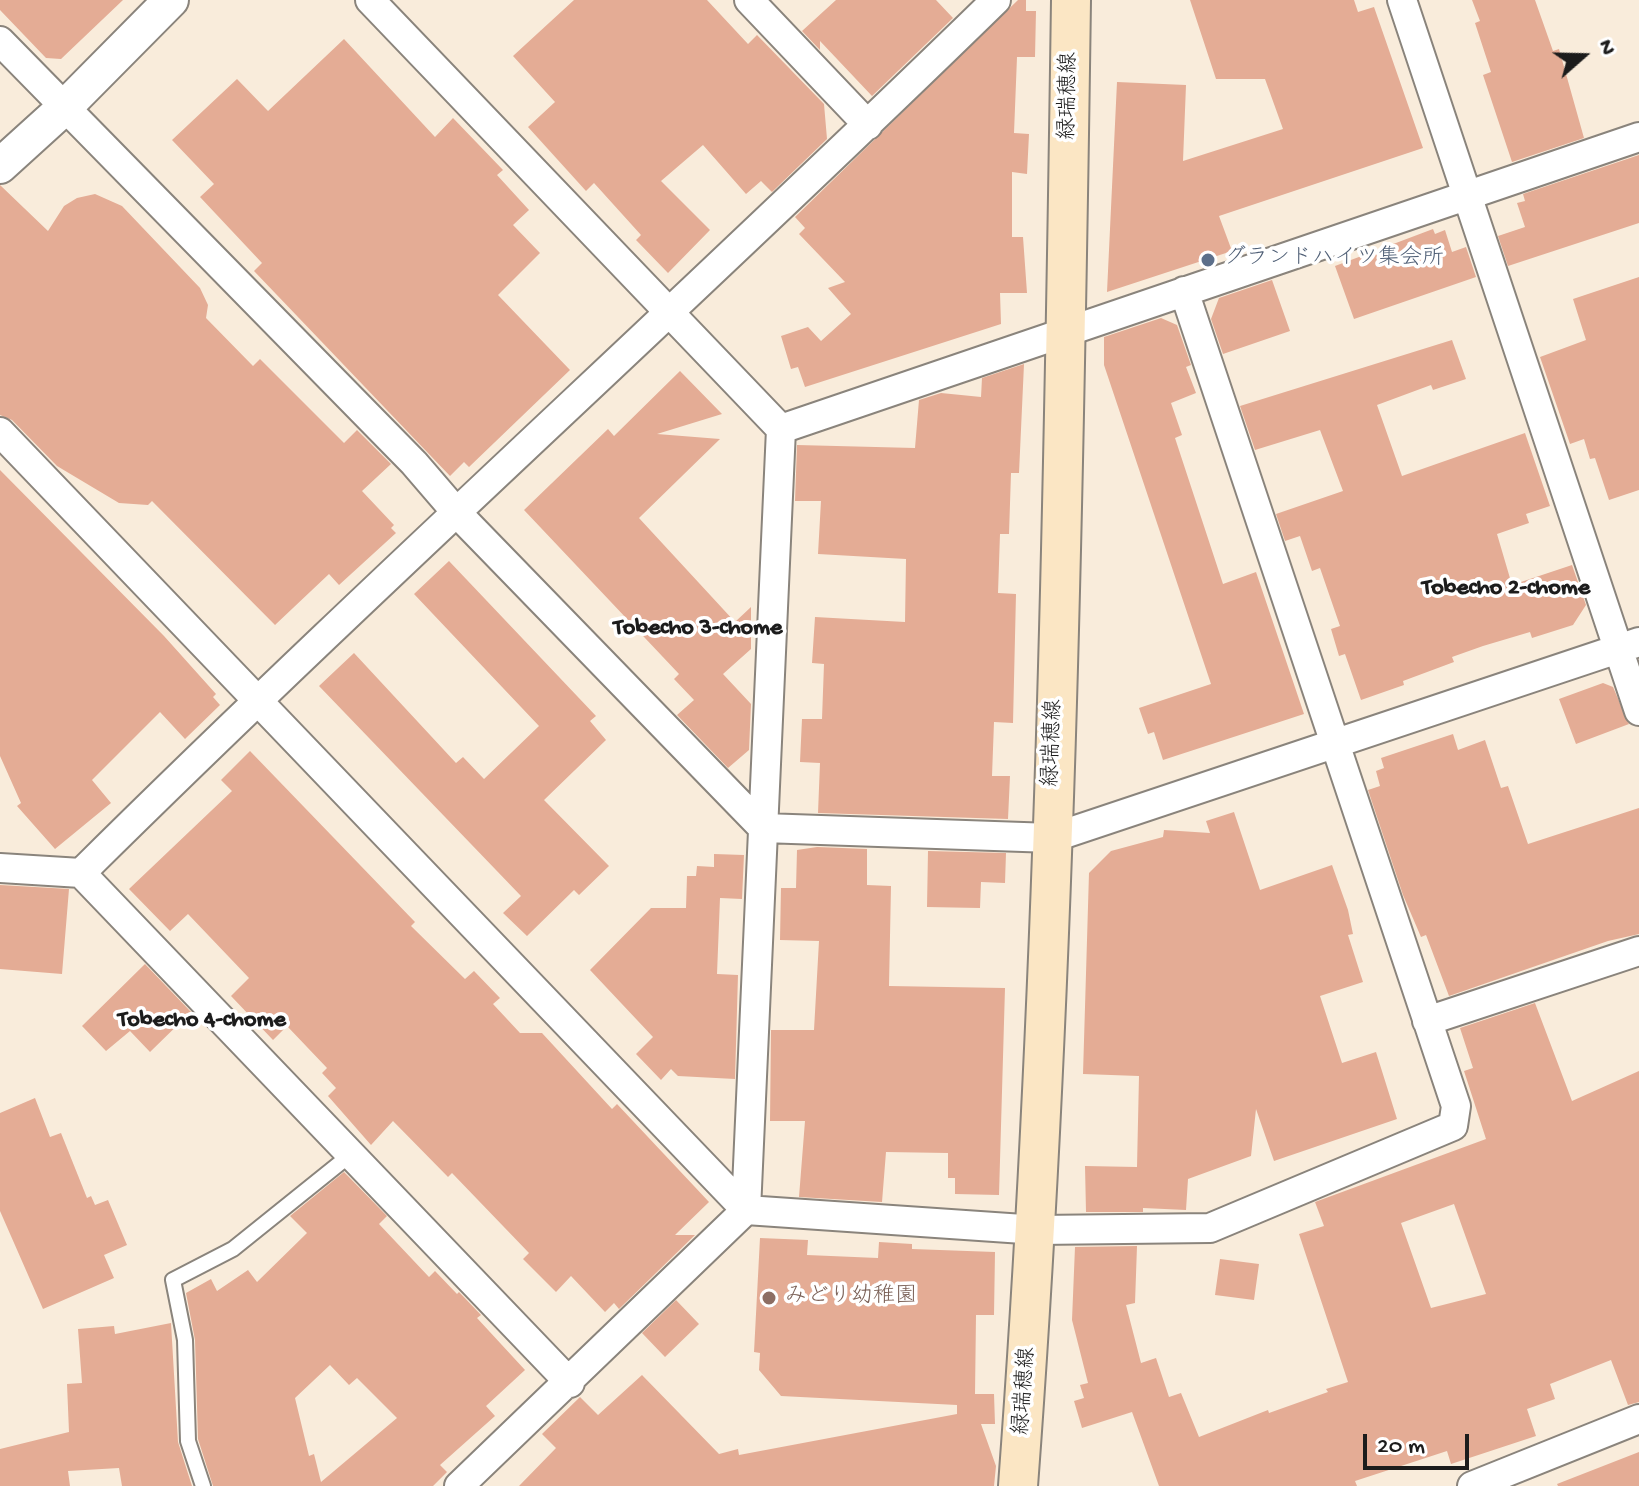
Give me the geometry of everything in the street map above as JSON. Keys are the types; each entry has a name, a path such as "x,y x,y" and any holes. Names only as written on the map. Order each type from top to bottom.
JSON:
{"main road":[{"name":"緑瑞穂線","path":"1018,1486 1038,1230 1052,838 1067,332 1071,0"}],"street":[{"path":"0,166 65,107 171,0"},
{"path":"370,0 781,429 746,1210 570,1383 459,1486"},
{"path":"749,0 868,125"},
{"path":"81,873 256,700 671,314 996,0"},
{"path":"1402,0 1629,645 1639,711"},
{"path":"0,41 154,202 414,463 457,513 763,828 1052,838 1629,645"},
{"path":"781,429 1639,137"},
{"path":"0,432 746,1210 1038,1230 1210,1228 1453,1126 1456,1106 1184,291"},
{"path":"0,868 81,873 570,1383"},
{"path":"1427,1021 1639,951"},
{"path":"1472,1486 1639,1419"}],"lane":[{"path":"203,1486 188,1441 185,1340 173,1280 233,1249 350,1155"}],"building":[{"path":"0,0 123,0 61,59 46,58 0,10"},
{"path":"574,0 707,0 748,44 757,35 824,104 827,139 772,192 761,181 746,194 703,145 661,181 710,230 668,273 636,240 641,235 594,183 586,191 528,127 555,102 513,56"},
{"path":"836,0 936,0 953,18 872,96 820,41 820,50 802,31"},
{"path":"1018,0 1026,0 1026,11 1036,11 1035,57 1017,57 1014,133 1029,134 1027,174 1012,172 1012,237 1023,237 1027,293 1000,293 1001,324 805,387 798,367 791,369 781,336 808,327 821,341 851,314 828,288 845,282 799,234 805,228 795,217"},
{"path":"1190,0 1354,0 1358,12 1374,7 1423,148 1219,216 1232,251 1107,292 1117,82 1186,85 1183,161 1283,129 1265,79 1216,79"},
{"path":"1472,0 1535,0 1553,51 1559,49 1584,138 1512,162 1483,75 1491,72 1475,23 1480,21"},
{"path":"344,39 435,137 453,118 503,170 497,175 529,210 513,225 540,253 498,295 570,370 469,467 464,462 450,476 254,271 262,263 200,197 214,184 172,140 237,79 268,111"},
{"path":"1639,155 1639,223 1508,266 1498,236 1525,227 1517,203 1525,201 1523,194"},
{"path":"0,185 48,231 64,206 77,198 95,194 122,206 200,288 208,305 206,318 253,366 260,359 344,443 357,430 391,464 362,491 394,525 391,528 396,533 339,585 329,574 275,625 152,501 148,505 119,503 57,466 12,420 0,415"},
{"path":"1433,229 1435,234 1445,230 1452,252 1466,247 1476,277 1354,319 1335,266"},
{"path":"1639,277 1639,490 1609,500 1595,458 1590,459 1584,439 1570,444 1540,357 1586,340 1573,299"},
{"path":"1272,280 1290,331 1223,354 1211,319 1219,298"},
{"path":"1161,318 1177,325 1191,365 1186,367 1196,393 1171,403 1182,435 1175,438 1223,584 1256,572 1304,714 1163,760 1154,732 1148,734 1139,708 1211,684 1104,365 1104,337"},
{"path":"1452,340 1466,379 1433,390 1431,385 1377,405 1402,476 1525,433 1550,506 1526,514 1529,523 1497,534 1512,585 1572,565 1586,605 1573,625 1532,638 1530,632 1483,646 1452,657 1454,662 1403,681 1404,685 1361,700 1345,654 1339,656 1331,629 1340,626 1320,568 1312,571 1300,536 1285,541 1276,514 1343,491 1320,430 1255,450 1240,406"},
{"path":"1024,364 1019,473 1011,473 1009,534 1000,534 998,593 1016,594 1013,723 994,722 992,776 1010,776 1008,819 818,813 820,763 800,762 802,719 822,719 824,664 812,663 815,617 905,622 906,559 818,554 821,501 795,501 797,445 915,448 919,400 941,393 981,397 982,378"},
{"path":"680,371 722,414 657,434 720,439 639,518 735,622 751,607 751,649 723,674 751,704 749,750 728,768 677,715 694,700 674,679 679,674 524,510 608,429 614,436"},
{"path":"0,470 164,636 216,694 213,697 220,705 185,739 160,712 92,780 111,803 55,849 17,806 21,803 0,756"},
{"path":"449,561 596,716 590,721 606,740 544,800 609,866 579,895 574,890 527,936 503,913 521,896 319,686 354,653 456,763 463,757 484,779 539,726 414,594"},
{"path":"1603,683 1613,687 1629,724 1576,744 1559,699"},
{"path":"1453,734 1458,750 1485,740 1501,788 1508,786 1528,844 1639,808 1639,934 1608,941 1449,996 1426,935 1421,937 1403,895 1368,790 1380,786 1376,771 1384,768 1381,758"},
{"path":"250,751 415,922 411,926 465,979 474,971 500,998 493,1004 520,1033 542,1033 612,1109 617,1104 709,1202 675,1235 695,1235 619,1309 614,1303 605,1312 571,1276 556,1292 523,1259 529,1253 452,1173 448,1177 393,1121 371,1145 328,1096 336,1088 322,1073 327,1068 287,1026 273,1040 231,996 249,978 188,914 170,931 129,889 232,791 221,780"},
{"path":"1234,812 1260,890 1332,865 1348,910 1353,934 1348,935 1363,982 1320,996 1342,1063 1376,1052 1397,1119 1274,1161 1256,1109 1251,1156 1188,1179 1186,1210 1143,1208 1143,1212 1086,1212 1085,1166 1137,1167 1139,1076 1083,1074 1089,873 1111,851 1163,837 1164,830 1210,833 1206,821"},
{"path":"817,847 867,849 867,885 891,886 889,986 1005,988 999,1195 955,1194 955,1178 948,1178 948,1153 886,1152 882,1202 799,1197 805,1121 770,1121 771,1030 814,1030 819,941 780,940 781,888 796,888 797,850"},
{"path":"928,851 1006,853 1005,883 981,882 980,908 927,907"},
{"path":"714,854 744,855 742,899 720,898 717,974 738,975 735,1079 678,1076 671,1069 661,1080 636,1054 653,1037 590,970 651,908 686,908 687,876 696,876 697,866 714,867"},
{"path":"0,885 69,889 62,974 0,969"},
{"path":"145,964 191,1012 150,1052 130,1031 106,1051 82,1026"},
{"path":"1535,1003 1572,1101 1639,1071 1639,1402 1628,1405 1611,1360 1550,1384 1555,1399 1527,1409 1536,1436 1451,1464 1447,1451 1355,1481 1357,1486 1159,1486 1132,1412 1082,1428 1074,1401 1084,1398 1080,1385 1088,1383 1072,1320 1075,1247 1137,1246 1135,1303 1126,1305 1141,1363 1156,1358 1169,1397 1181,1393 1199,1437 1268,1410 1269,1413 1328,1392 1326,1389 1348,1382 1299,1234 1324,1226 1315,1202 1486,1139 1464,1071 1473,1068 1460,1028","holes":["1454,1204 1486,1294 1431,1308 1401,1223"]},
{"path":"35,1098 50,1137 61,1133 87,1198 91,1196 95,1205 108,1200 127,1245 104,1255 114,1278 43,1309 0,1211 0,1113"},
{"path":"344,1172 387,1216 379,1224 429,1277 435,1271 457,1294 459,1292 481,1315 477,1318 525,1370 486,1406 495,1416 440,1465 447,1472 433,1486 213,1486 198,1439 195,1340 186,1293 211,1279 217,1291 248,1270 257,1282 307,1233 290,1216","holes":["330,1365 349,1385 357,1378 397,1418 321,1482 314,1454 309,1456 295,1398"]},
{"path":"760,1238 808,1240 807,1255 878,1258 879,1242 912,1244 912,1249 995,1252 994,1315 976,1315 975,1394 994,1394 995,1424 981,1424 996,1466 994,1486 519,1486 556,1448 542,1434 580,1397 598,1415 642,1375 719,1454 738,1449 739,1455 957,1414 957,1405 781,1396 759,1370 760,1353 754,1352"},
{"path":"1220,1259 1259,1264 1254,1300 1215,1295"},
{"path":"676,1300 699,1324 665,1357 642,1333"},
{"path":"171,1323 178,1442 192,1486 122,1486 119,1468 68,1471 70,1486 0,1486 0,1449 69,1432 67,1384 82,1383 78,1329 114,1326 115,1334"},
{"path":"1639,1452 1639,1486 1557,1484"}],"place":[{"name":"グランドハイツ集会所","path":"1208,260"},
{"name":"みどり幼稚園","path":"769,1298"}],"district":[{"name":"Tobecho 2-chome","path":"1506,589"},
{"name":"Tobecho 3-chome","path":"698,629"},
{"name":"Tobecho 4-chome","path":"202,1021"}]}
